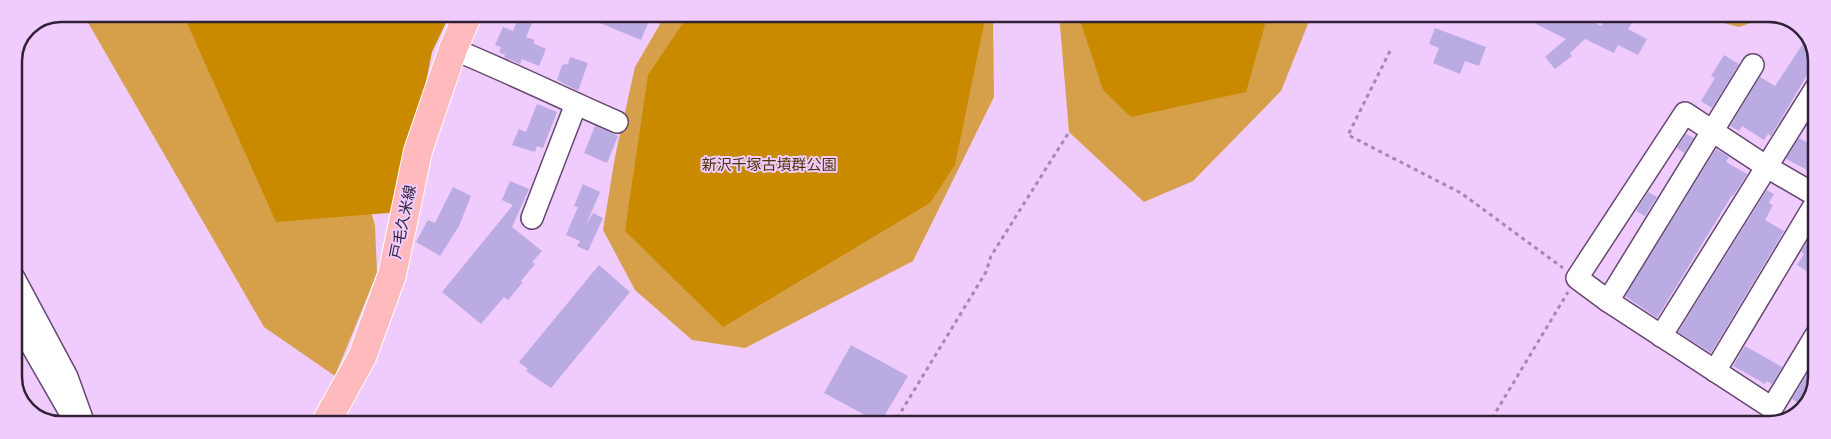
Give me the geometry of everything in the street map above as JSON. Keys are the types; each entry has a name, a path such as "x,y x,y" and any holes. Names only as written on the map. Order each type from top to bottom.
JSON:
{"main road":[{"name":"戸毛久米線","path":"329,416 362,357 392,275 418,151 453,49 465,22"}],"street":[{"path":"453,49 519,76 539,88 617,122"},
{"path":"1608,301 1753,65"},
{"path":"1661,336 1808,101"},
{"path":"532,218 576,104"},
{"path":"1808,191 1767,167 1684,113 1577,278 1608,301 1772,408 1808,348"},
{"path":"1715,371 1808,216"},
{"path":"23,294 67,377 81,416"},
{"path":"23,331 52,385 73,416"}],"path":[{"path":"1390,51 1348,135 1461,193 1577,278 1493,416"},
{"path":"898,416 986,272 991,256 1069,132"}],"green space":[{"path":"88,22 417,22 352,149 375,225 377,273 335,376 264,327"},
{"path":"187,22 446,22 432,52 400,212 276,222"},
{"name":"新沢千塚古墳群公園","path":"661,22 993,22 994,97 913,261 745,348 692,340 635,290 603,230 615,157 635,67"},
{"name":"新沢千塚古墳群公園","path":"684,22 984,22 955,165 930,203 723,327 625,231 648,75"},
{"path":"1060,22 1309,22 1281,91 1193,181 1144,202 1069,132"},
{"path":"1081,22 1266,22 1246,92 1131,117 1103,90"},
{"path":"1720,22 1754,22 1739,27"}],"building":[{"path":"517,22 533,22 526,37 535,40 533,43 546,49 539,66 522,59 520,64 504,57 505,55 499,52 501,47 495,45 503,27 513,31"},
{"path":"597,22 649,22 641,40"},
{"path":"1537,22 1593,22 1601,26 1604,22 1633,22 1628,29 1647,39 1638,55 1618,45 1614,53 1585,39 1570,53 1572,56 1555,69 1545,57 1566,39 1536,24"},
{"path":"1435,28 1486,47 1479,66 1465,61 1460,74 1433,63 1439,48 1429,44"},
{"path":"1803,43 1807,52 1808,73 1771,136 1768,134 1764,140 1742,126 1739,131 1730,126 1760,77 1775,86"},
{"path":"1724,55 1739,64 1712,108 1701,101 1715,78 1711,76"},
{"path":"570,57 588,63 578,91 557,80 562,65 568,64"},
{"path":"537,104 557,112 543,148 537,146 535,152 512,145 519,129 526,132"},
{"path":"595,126 618,136 607,163 584,153"},
{"path":"1686,134 1694,138 1684,153 1677,148"},
{"path":"1799,138 1808,143 1808,170 1786,159"},
{"path":"1716,149 1729,157 1726,162 1747,174 1732,195 1657,318 1625,296"},
{"path":"510,181 529,189 512,227 542,251 532,262 535,264 508,300 504,297 481,324 442,292 513,205 502,200"},
{"path":"583,184 600,192 586,225 593,213 603,218 588,251 577,246 580,241 566,235 578,207 574,206"},
{"path":"453,187 471,196 459,226 440,256 416,242 428,220 435,223"},
{"path":"1767,190 1774,194 1769,203 1773,205 1765,220 1784,231 1711,353 1678,332"},
{"path":"1648,192 1657,197 1645,216 1636,211"},
{"path":"1808,241 1808,272 1797,265 1804,254 1801,252"},
{"path":"599,265 630,292 551,388 526,371 528,369 519,362"},
{"path":"851,345 908,376 884,416 867,416 824,393"},
{"path":"1745,346 1782,367 1772,384 1767,381 1765,384 1733,366"},
{"path":"1808,372 1808,385 1803,397 1799,403 1792,399"}]}
